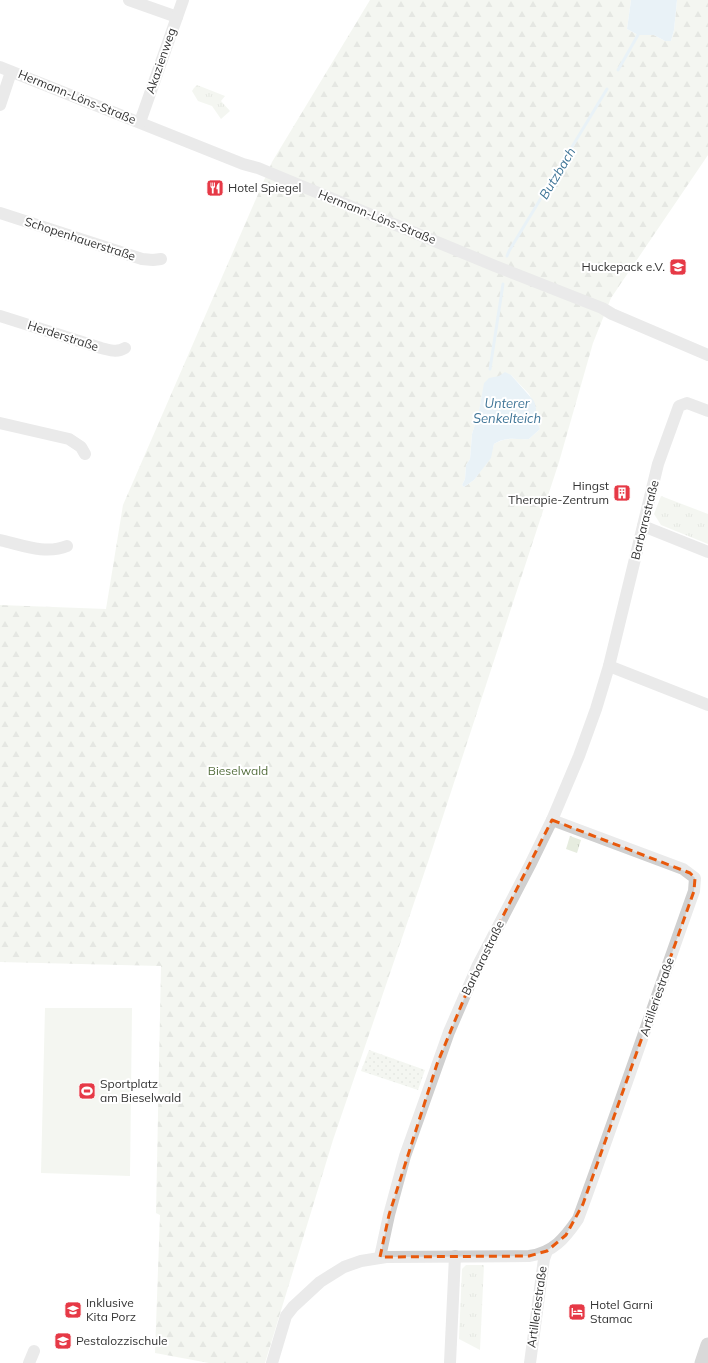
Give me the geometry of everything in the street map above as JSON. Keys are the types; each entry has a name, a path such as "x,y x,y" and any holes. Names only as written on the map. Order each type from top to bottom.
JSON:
{"main road":[{"path":"702,1363 708,1345"}],"street":[{"path":"129,0 177,17"},
{"name":"Akazienweg","path":"140,122 183,0"},
{"name":"Hermann-Löns-Straße","path":"0,67 241,163 258,168 495,266 602,308 612,314 708,355"},
{"path":"0,105 12,72"},
{"name":"Schopenhauerstraße","path":"0,213 142,259 161,259"},
{"name":"Herderstraße","path":"0,316 101,348 113,351 121,351 125,348"},
{"name":"Barbarastraße","path":"380,1258 389,1215 405,1156 449,1032 478,965 552,820 579,756 596,709 609,666 658,464 679,406 687,403 708,412"},
{"path":"0,423 69,440 80,447 85,454"},
{"path":"643,526 708,552"},
{"path":"0,540 52,551 67,546"},
{"path":"609,666 708,705"},
{"name":"Artilleriestraße","path":"272,1363 286,1316 292,1307 333,1273 344,1267 360,1261 380,1258 529,1256 539,1254 547,1251 566,1235 578,1219 696,884 695,878 683,869 552,820"},
{"name":"Artilleriestraße","path":"530,1363 544,1259 547,1251"},
{"path":"450,1363 455,1256"},
{"path":"29,1363 34,1351"}],"highlighted area":[{"path":"552,820 690,873 695,878 694,891 583,1204 566,1235 547,1251 529,1256 380,1257 389,1215 437,1064 478,965"}],"green space":[{"name":"Bieselwald","path":"370,0 631,0 627,29 638,35 654,35 665,41 671,41 674,30 677,0 708,0 708,155 611,298 593,343 559,462 429,859 333,1140 265,1363 209,1363 155,1353 160,1215 156,1213 161,966 0,962 0,605 106,609 123,505 272,162","holes":["511,375 529,394 536,408 536,419 540,429 529,439 507,439 494,444 490,458 474,480 464,487 462,485 465,479 466,465 470,459 472,434 483,391 491,379"]},
{"path":"197,85 225,96 221,101 230,111 221,119 212,106 198,101 192,91"},
{"path":"661,496 708,514 708,544 661,525 654,514"},
{"path":"570,836 581,840 577,853 566,849"},
{"name":"Sportplatz am Bieselwald","path":"45,1008 132,1008 130,1176 41,1173"},
{"path":"369,1050 425,1070 418,1090 361,1071"},
{"path":"466,1265 484,1265 480,1350 459,1339 462,1269"}],"water":[{"path":"631,0 677,0 674,30 671,41 665,41 654,35 638,35 627,29"},
{"name":"Unterer Senkelteich","path":"505,372 511,375 534,401 536,408 536,419 540,429 529,439 507,439 494,444 491,458 474,480 464,487 462,485 465,479 466,465 470,459 472,434 479,411 484,383 489,378 499,376"}],"waterway":[{"name":"Butzbach","path":"618,70 638,35"},
{"name":"Butzbach","path":"507,256 607,89"},
{"name":"Butzbach","path":"490,369 503,284"}],"place":[{"name":"Hotel Spiegel","path":"215,188"},
{"name":"Huckepack e.V.","path":"678,267"},
{"name":"Hingst Therapie-Zentrum","path":"622,493"},
{"name":"Sportplatz am Bieselwald","path":"87,1091"},
{"name":"Inklusive Kita Porz","path":"73,1310"},
{"name":"Hotel Garni Stamac","path":"577,1312"},
{"name":"Pestalozzischule","path":"63,1341"}]}
